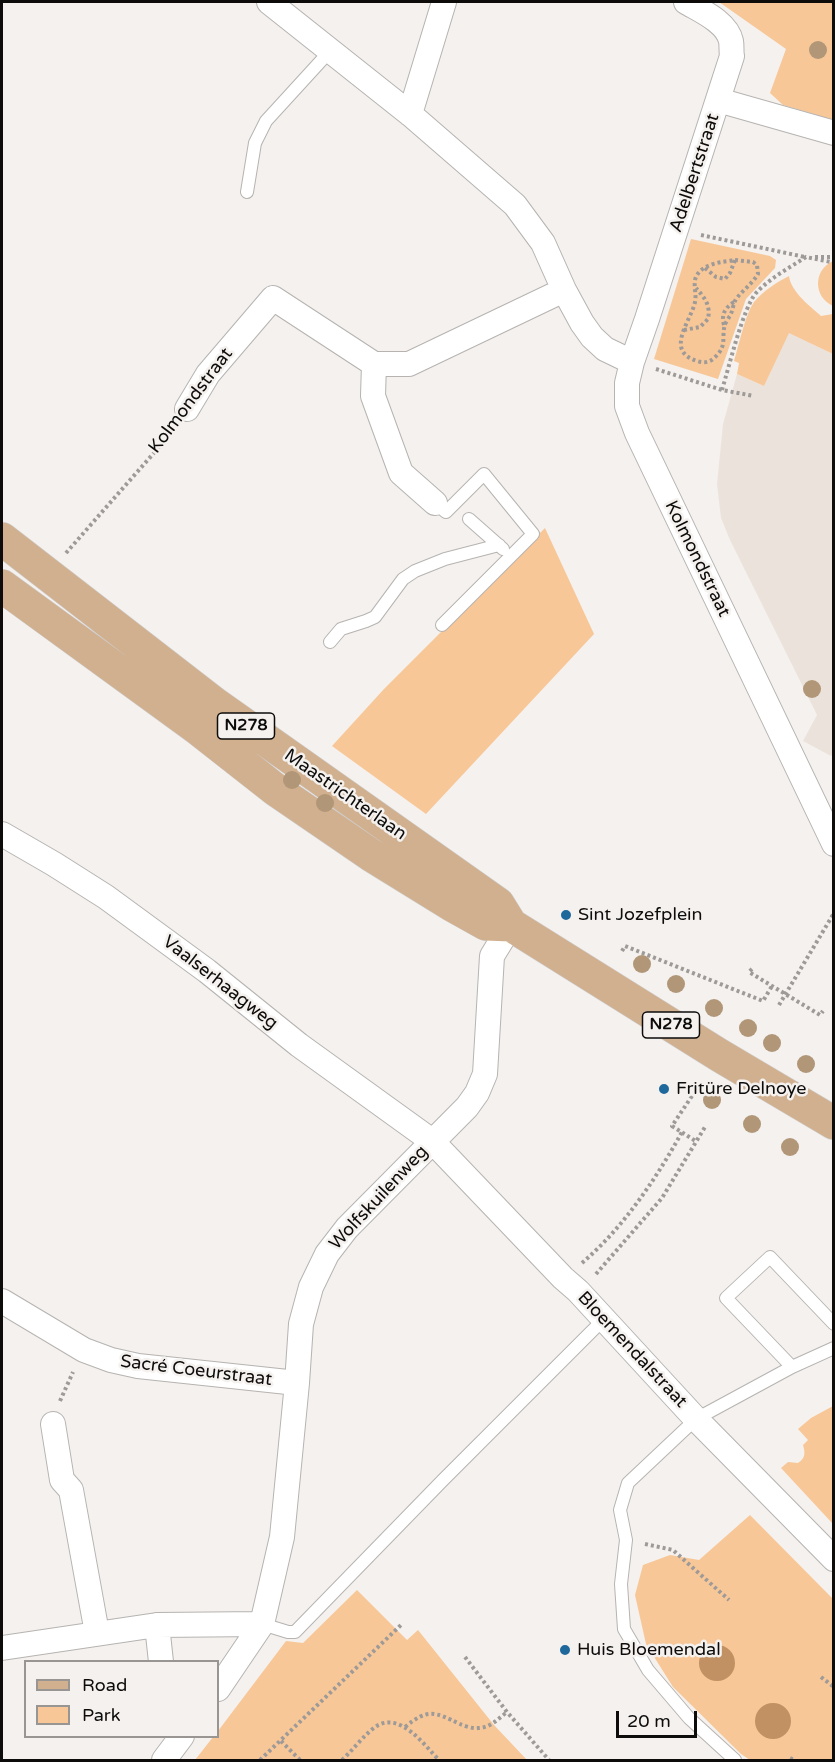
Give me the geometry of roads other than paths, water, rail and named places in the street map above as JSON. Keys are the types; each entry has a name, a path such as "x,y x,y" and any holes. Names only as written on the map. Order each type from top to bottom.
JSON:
{"main road":[{"name":"Maastrichterlaan","path":"2,539 215,704 498,904 511,925 719,1056 834,1123"},
{"name":"Maastrichterlaan","path":"2,586 197,728 276,790 370,855 486,924 511,925"}],"street":[{"path":"269,2 410,114 515,206 543,243 564,290 592,337 605,349 632,362"},
{"path":"410,114 444,2"},
{"name":"Adelbertstraat","path":"632,362 732,56 731,40 726,30 686,2"},
{"path":"718,100 834,133"},
{"path":"435,503 401,473 373,396 374,364 409,364 564,290"},
{"name":"Kolmondstraat","path":"187,409 208,374 273,298 374,364"},
{"name":"Kolmondstraat","path":"632,362 627,383 627,406 637,433 834,844"},
{"name":"Vaalserhaagweg","path":"2,834 106,897 207,971 299,1045 432,1141"},
{"name":"Wolfskuilenweg","path":"219,1688 262,1624 282,1537 301,1324 311,1287 327,1254 347,1228 467,1107 477,1094 485,1074 492,956 511,925"},
{"name":"Bloemendalstraat","path":"432,1141 696,1419 834,1559"},
{"name":"Sacré Coeurstraat","path":"2,1301 84,1350 111,1360 138,1366 297,1383"},
{"path":"53,1424 62,1480 71,1490 97,1633"},
{"path":"2,1648 157,1625 262,1624"},
{"path":"157,1625 161,1660"},
{"path":"164,1761 181,1738"}],"lane":[{"path":"247,192 255,143 266,122 330,51"},
{"path":"435,503 447,512 484,474 533,534 442,625"},
{"path":"469,519 511,556"},
{"path":"330,642 341,629 375,617 403,579 415,571 445,559 499,545"},
{"path":"792,1367 726,1298 770,1257 834,1324"},
{"path":"262,1624 288,1632 296,1632 603,1320"},
{"path":"735,1761 689,1718 654,1678 624,1629 621,1584 626,1540 620,1510 628,1483 696,1419 792,1367 834,1348"}],"place":[{"name":"Sint Jozefplein","path":"566,915"},
{"name":"Fritüre Delnoye","path":"664,1089"},
{"name":"Huis Bloemendal","path":"565,1650"}]}
